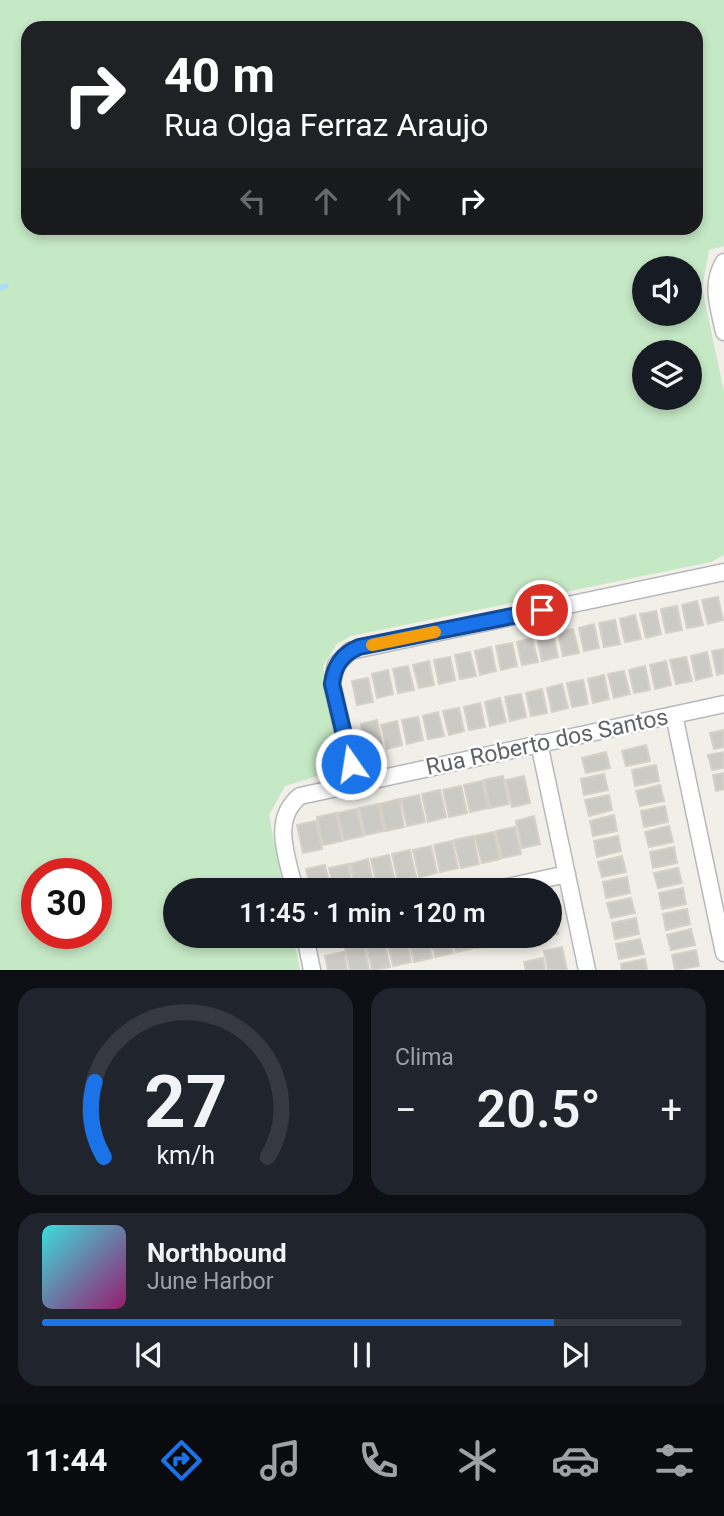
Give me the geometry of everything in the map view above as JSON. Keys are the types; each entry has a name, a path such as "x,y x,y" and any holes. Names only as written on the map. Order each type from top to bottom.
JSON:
{"street":[{"path":"721,268 715,285 724,332"},
{"path":"355,783 332,684 333,674 342,657 359,647 724,572"},
{"name":"Rua Roberto dos Santos","path":"292,878 282,832 285,811 291,803 310,792 724,704"},
{"path":"674,715 724,953"},
{"path":"539,743 587,970"},
{"path":"549,878 567,874"},
{"path":"307,948 312,970"}],"green space":[{"path":"0,0 724,0 724,246 709,250 702,288 724,392 724,555 711,562 351,636 337,644 323,666 343,768 285,786 269,815 281,878 163,878 163,948 295,948 300,970 0,970"}],"building":[{"path":"718,597 723,620 708,624 702,600"},
{"path":"697,601 703,625 687,628 682,605"},
{"path":"677,606 682,630 666,633 661,609"},
{"path":"656,611 661,634 646,638 640,614"},
{"path":"635,615 641,639 625,642 620,619"},
{"path":"615,620 620,644 604,647 599,623"},
{"path":"594,624 599,648 584,651 579,628"},
{"path":"573,629 579,653 563,656 558,632"},
{"path":"553,634 558,657 542,661 537,637"},
{"path":"532,638 538,662 522,665 517,642"},
{"path":"512,643 517,666 501,670 496,646"},
{"path":"491,647 496,671 480,675 475,651"},
{"path":"724,649 724,673 717,675 712,651"},
{"path":"470,652 476,676 460,679 455,655"},
{"path":"707,652 712,676 696,680 691,656"},
{"path":"450,657 455,680 439,684 434,660"},
{"path":"686,657 692,681 676,684 670,660"},
{"path":"429,661 434,685 419,688 413,665"},
{"path":"666,661 671,685 655,689 650,665"},
{"path":"408,666 414,690 398,693 393,669"},
{"path":"645,666 650,690 634,693 629,670"},
{"path":"388,670 393,694 377,698 372,674"},
{"path":"624,671 630,694 614,698 608,674"},
{"path":"604,675 609,699 593,703 588,679"},
{"path":"368,678 373,702 357,705 352,681"},
{"path":"583,680 588,704 572,707 567,683"},
{"path":"562,684 568,708 552,712 547,688"},
{"path":"542,689 547,713 531,716 526,693"},
{"path":"521,694 526,717 510,721 505,697"},
{"path":"500,698 506,722 490,726 485,702"},
{"path":"480,703 485,727 469,730 464,707"},
{"path":"459,708 464,731 449,735 443,711"},
{"path":"438,712 444,736 428,739 423,716"},
{"path":"418,717 423,740 407,744 402,720"},
{"path":"377,720 382,744 366,747 361,724"},
{"path":"397,721 402,745 387,749 381,725"},
{"path":"724,730 724,747 714,749 710,733"},
{"path":"646,745 650,761 626,766 622,751"},
{"path":"606,752 610,768 586,773 582,758"},
{"path":"724,752 724,768 712,770 708,755"},
{"path":"656,765 659,781 635,786 632,770"},
{"path":"724,773 724,789 716,791 713,775"},
{"path":"604,774 608,790 584,795 581,779"},
{"path":"503,776 509,804 490,808 484,780"},
{"path":"524,776 530,803 512,807 506,780"},
{"path":"482,781 488,808 470,812 464,785"},
{"path":"660,785 664,801 640,806 636,791"},
{"path":"461,786 467,813 449,817 443,790"},
{"path":"440,790 446,817 428,822 422,794"},
{"path":"419,795 425,822 407,826 401,799"},
{"path":"609,795 612,810 589,816 585,800"},
{"path":"399,799 404,827 386,831 380,804"},
{"path":"378,804 384,831 365,835 359,808"},
{"path":"665,806 668,822 644,827 641,811"},
{"path":"357,809 363,836 344,840 338,813"},
{"path":"336,813 342,841 323,845 317,817"},
{"path":"614,815 617,831 593,836 590,821"},
{"path":"534,816 540,844 522,848 516,821"},
{"path":"316,821 322,849 303,853 297,825"},
{"path":"669,826 673,842 649,847 645,832"},
{"path":"515,827 521,854 502,858 496,831"},
{"path":"494,832 500,859 482,863 475,836"},
{"path":"473,836 479,864 461,868 454,840"},
{"path":"618,836 621,851 597,857 594,841"},
{"path":"452,841 458,868 440,872 434,845"},
{"path":"431,846 437,873 419,877 413,850"},
{"path":"674,847 677,863 653,868 650,852"},
{"path":"410,850 416,877 397,878 392,854"},
{"path":"389,855 394,878 375,878 371,859"},
{"path":"622,856 626,872 602,877 598,862"},
{"path":"368,859 372,878 353,878 350,864"},
{"path":"348,864 351,878 331,878 329,868"},
{"path":"325,865 328,878 308,878 306,869"},
{"path":"678,868 682,883 658,888 654,873"},
{"path":"627,877 630,893 606,898 603,882"},
{"path":"683,888 686,904 662,909 659,893"},
{"path":"631,898 635,913 611,918 607,903"},
{"path":"687,909 690,924 666,930 663,914"},
{"path":"636,918 639,934 615,939 612,923"},
{"path":"691,929 695,945 671,950 667,935"},
{"path":"640,939 644,954 619,959 616,944"},
{"path":"562,947 567,970 548,970 544,951"},
{"path":"345,948 365,948 369,970 350,970"},
{"path":"367,948 386,948 390,967 372,970"},
{"path":"389,948 408,948 411,962 393,966"},
{"path":"411,948 430,948 432,958 414,962"},
{"path":"433,948 452,948 453,953 435,957"},
{"path":"455,948 474,948 456,952"},
{"path":"696,950 699,966 675,970 672,955"},
{"path":"344,952 347,970 328,970 325,956"},
{"path":"543,958 545,970 526,970 524,962"},
{"path":"645,959 647,970 622,970 621,964"}],"waterway":[{"path":"0,288 6,286"}],"slow traffic":[{"path":"372,645 435,632"}],"route":[{"path":"351,764 332,684 336,665 342,657 359,647 542,610"}]}
